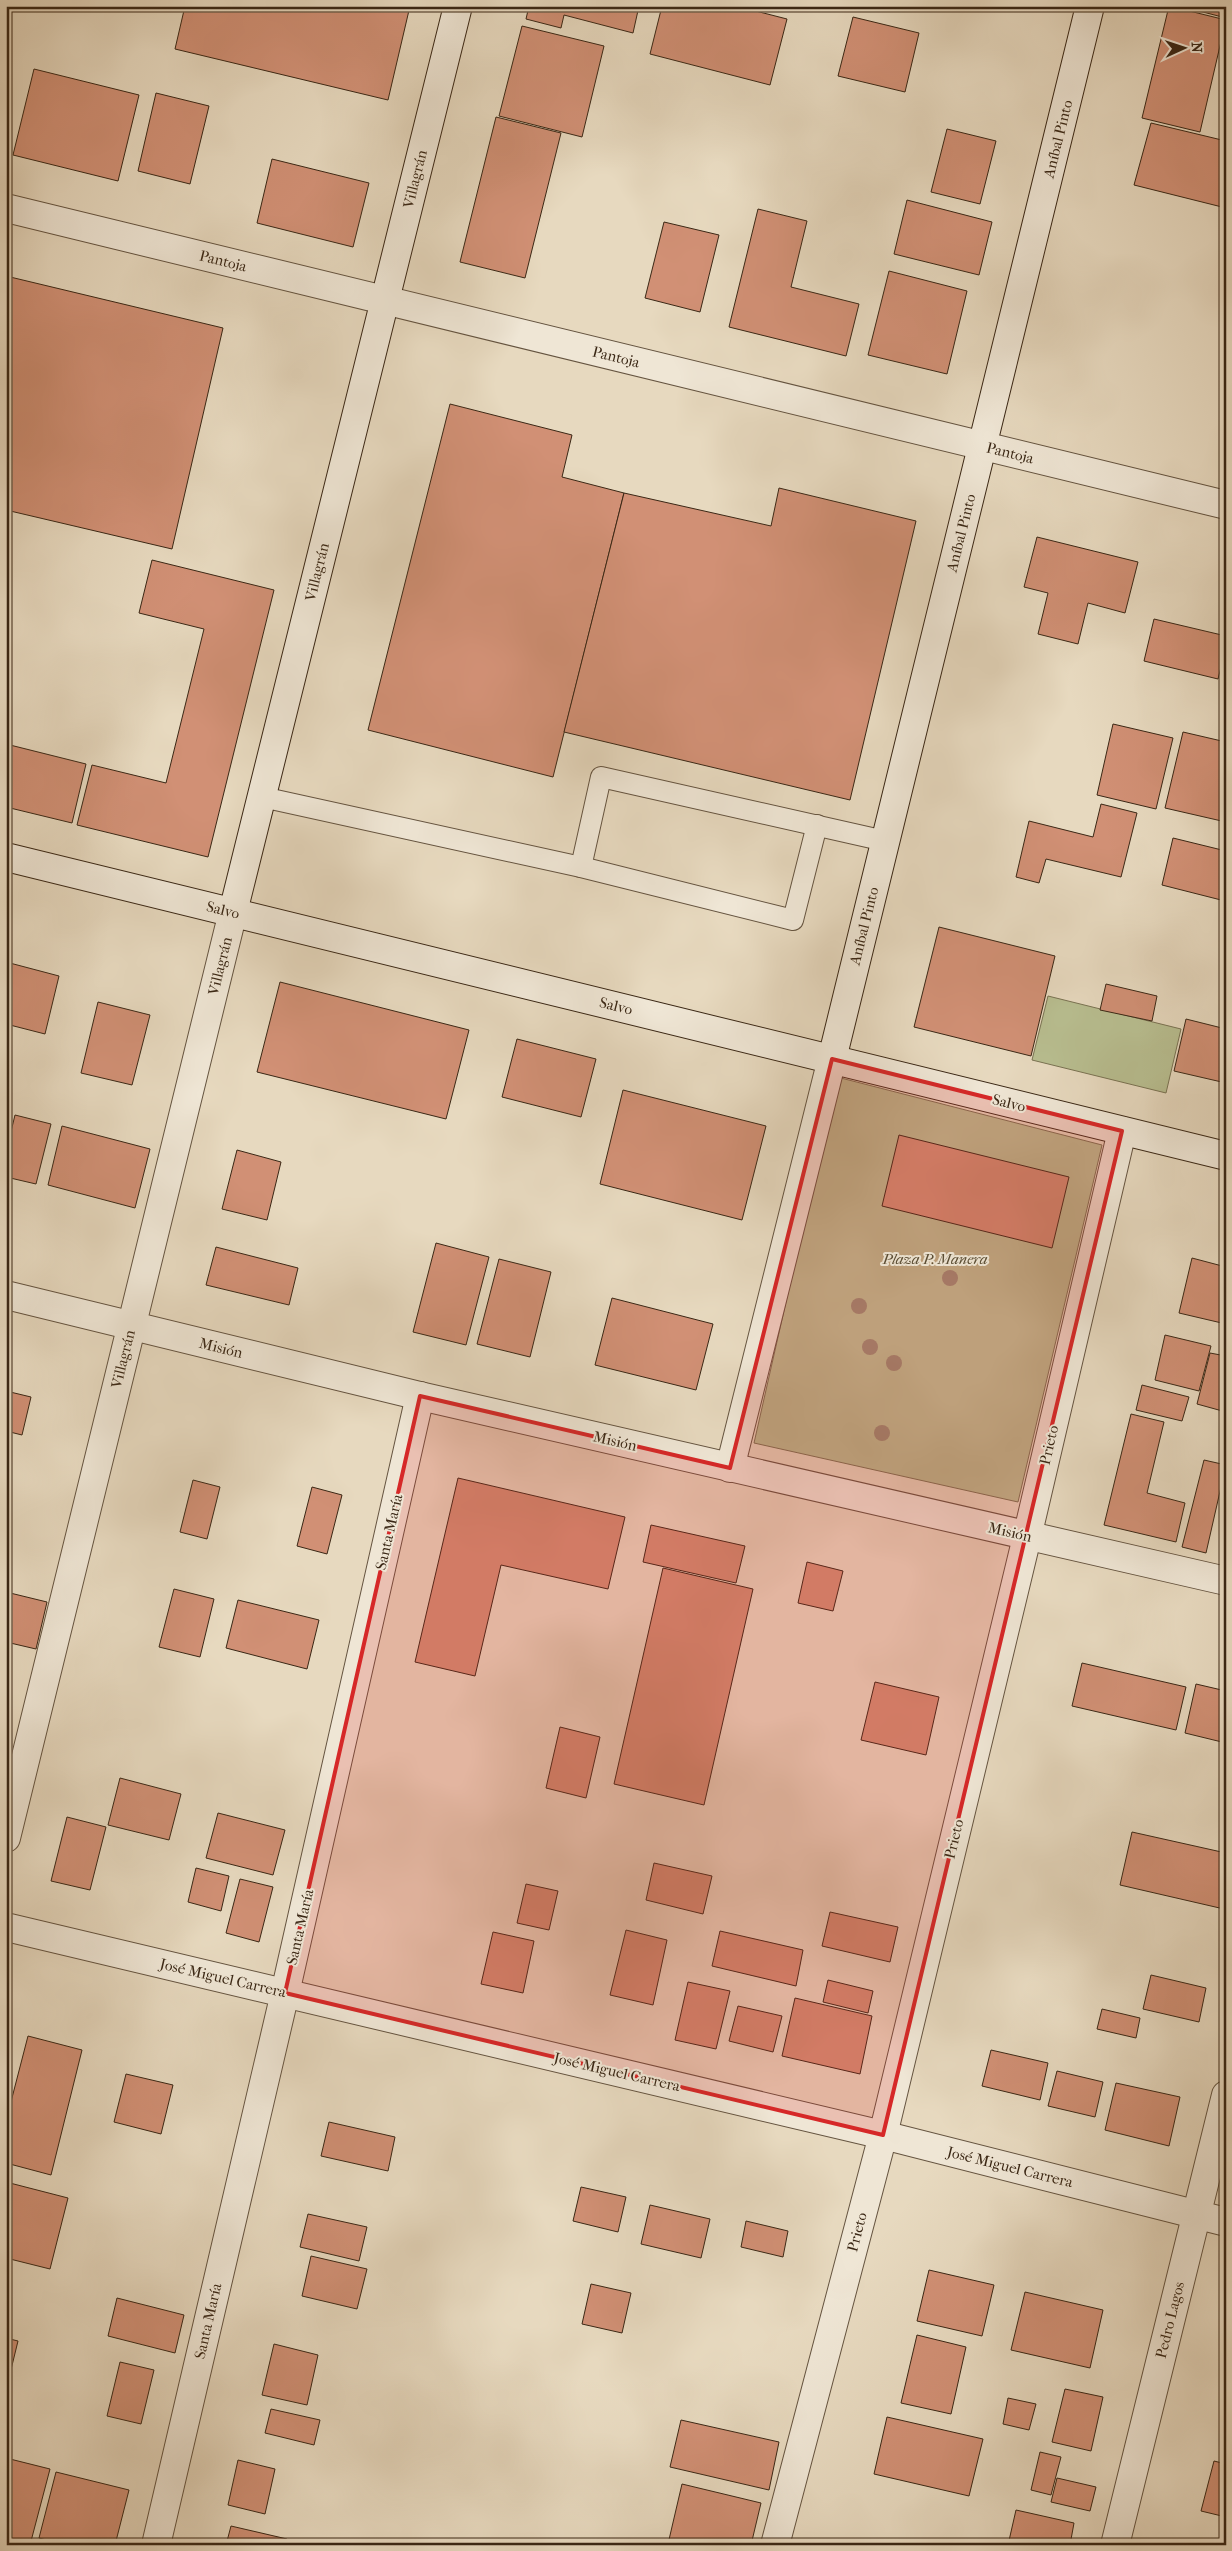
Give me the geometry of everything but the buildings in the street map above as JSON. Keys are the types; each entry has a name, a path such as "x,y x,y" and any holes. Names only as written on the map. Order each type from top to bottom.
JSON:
{"street":[{"name":"Villagrán","path":"6,1838 458,6"},
{"name":"Aníbal Pinto","path":"730,1468 1090,6"},
{"name":"Pantoja","path":"6,208 1226,505"},
{"name":"Salvo","path":"6,857 1226,1156"},
{"name":"Prieto","path":"775,2545 883,2135 1028,1536 1122,1131"},
{"name":"Misión","path":"6,1295 420,1396 1226,1581"},
{"name":"Santa María","path":"156,2545 285,1993 420,1396"},
{"name":"José Miguel Carrera","path":"6,1927 883,2135 1226,2222"},
{"name":"Pedro Lagos","path":"1115,2545 1226,2095"}],"lane":[{"path":"581,867 601,777 885,841"},
{"path":"262,797 581,867 793,920 817,825"}],"highlighted area":[{"path":"832,1059 1122,1131 883,2135 285,1993 420,1396 730,1468"}],"green space":[{"path":"1048,996 1181,1029 1166,1093 1032,1060"},
{"name":"Plaza P. Manera","path":"837,1077 1102,1145 1018,1502 754,1443"}]}
